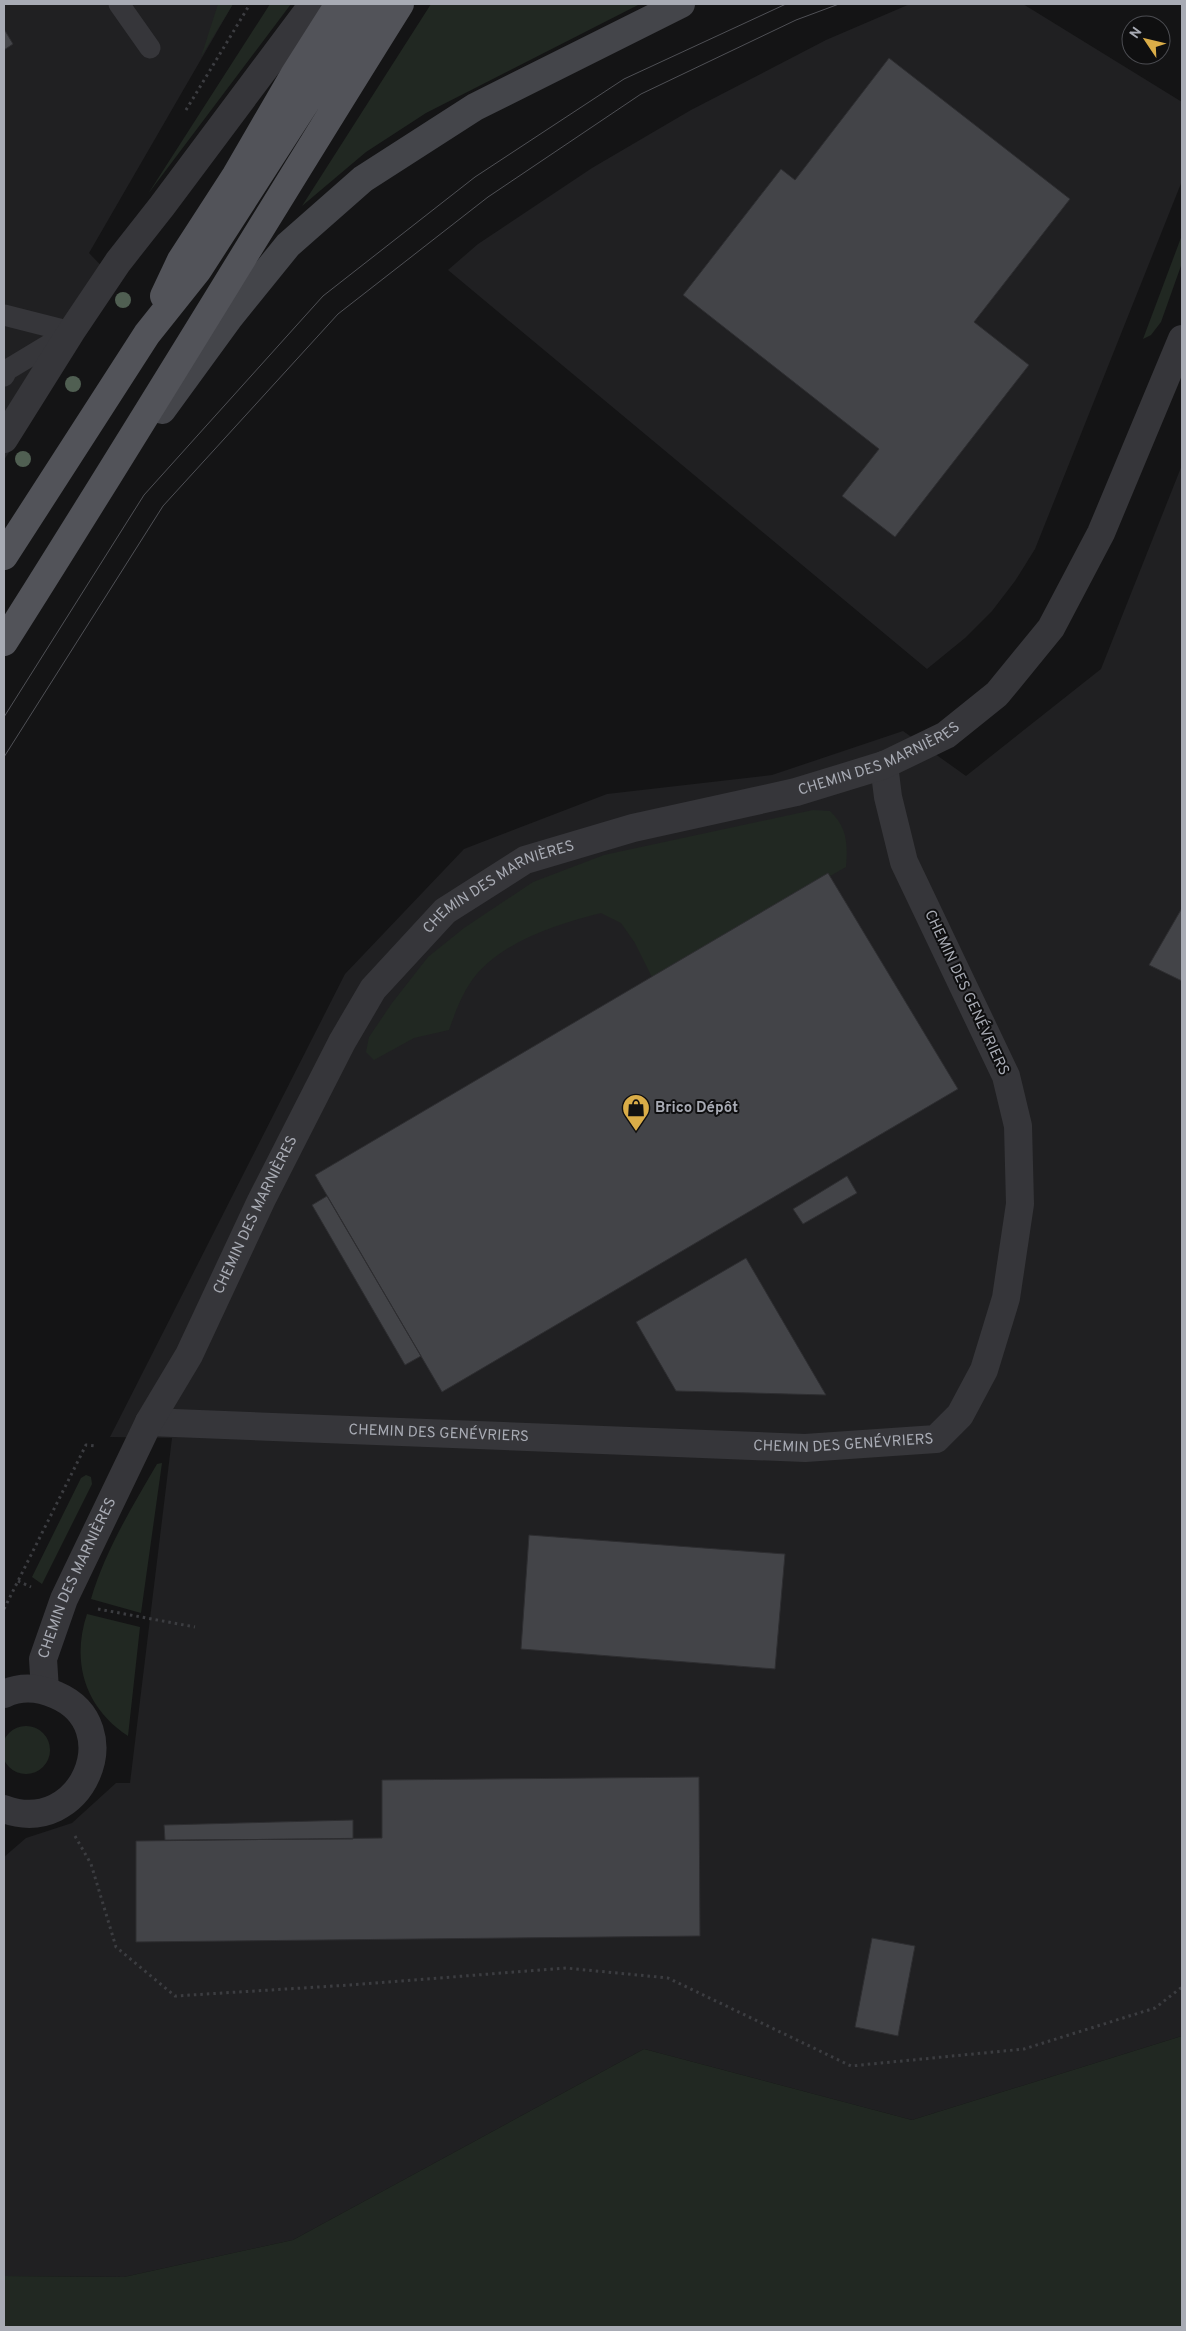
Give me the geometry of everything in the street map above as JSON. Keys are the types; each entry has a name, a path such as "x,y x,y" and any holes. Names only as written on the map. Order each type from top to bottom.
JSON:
{"main road":[{"path":"147,334 181,260 236,175 294,75 339,4"},
{"path":"4,556 147,334 198,270 369,4"},
{"path":"4,642 249,244 400,4"}],"street":[{"path":"4,439 70,332 118,262 313,4"},
{"path":"73,532 229,318 282,252 363,179 475,107 681,4"},
{"name":"CHEMIN DES MARNIÈRES","path":"45,1690 43,1659 64,1599 149,1422 189,1355 261,1201 342,1042 373,989 445,911 526,860 633,828 796,792 884,765 946,735 997,694 1051,628 1101,533 1182,339"},
{"name":"CHEMIN DES GENÉVRIERS","path":"149,1422 805,1448 936,1439 960,1416 984,1370 1006,1298 1020,1204 1018,1126 1006,1076 904,862 888,797 884,765"},
{"path":"4,1694 13,1690 29,1688 45,1690 62,1697 77,1710 87,1726 92,1744 91,1763 85,1780 74,1796 59,1807 42,1813 23,1814 4,1809"}],"lane":[{"path":"119,4 150,48"},
{"path":"4,315 70,332"},
{"path":"4,376 7,370 70,332"}],"path":[{"path":"4,1609 86,1445 136,1451"},
{"path":"90,1607 195,1627"},
{"path":"59,1807 91,1864 116,1947 175,1996 350,1985 566,1968 668,1978 851,2066 1024,2048 1155,2008 1182,1987"}],"shaded area":[{"path":"4,4 233,4 89,253 118,283 4,460"},
{"path":"218,4 233,4 201,57"},
{"path":"270,4 291,4 148,194"},
{"path":"431,4 640,4 426,113 366,152 302,206"},
{"path":"910,4 1023,4 1182,102 1182,181 1035,549 1015,581 992,611 965,638 927,669 448,270 478,244 592,168 691,110 826,40"},
{"path":"1182,235 1182,263 1161,322 1151,335 1143,339"},
{"path":"1182,465 1182,2036 912,2120 644,2049 293,2240 124,2277 4,2276 4,1857 26,1838 72,1823 116,1783 130,1783 172,1438 110,1437 345,974 464,849 607,794 772,775 903,731 966,776 1101,669"},
{"path":"813,810 830,811 840,823 846,843 846,867 652,977 635,943 621,923 601,913 550,928 502,952 476,975 467,988 449,1030 414,1038 374,1060 366,1052 369,1037 392,1003 428,957 464,928 533,882 604,855"},
{"path":"162,1463 141,1613 91,1599 104,1564 120,1530 157,1464"},
{"path":"86,1475 91,1477 92,1484 42,1584 32,1577 81,1478"},
{"path":"87,1614 140,1627 128,1736 113,1725 101,1712 85,1683 81,1649 82,1632"},
{"path":"26,1726 35,1728 43,1733 48,1741 50,1750 48,1759 43,1767 35,1772 26,1774 17,1772 9,1767 4,1759 2,1750 4,1741 9,1733 17,1728"},
{"path":"1182,2036 1182,2327 4,2327 4,2276 124,2277 293,2240 644,2049 912,2120"}],"building":[{"path":"4,29 13,44 4,50"},
{"path":"889,58 1070,199 974,322 1029,365 895,537 842,496 879,449 683,295 781,169 795,180"},
{"name":"Brico Dépôt","path":"828,873 958,1089 442,1392 315,1175"},
{"path":"1182,908 1182,981 1149,965"},
{"path":"847,1176 857,1193 803,1224 793,1209"},
{"path":"327,1196 421,1356 405,1365 312,1205"},
{"path":"746,1258 826,1395 676,1391 636,1322"},
{"path":"529,1535 785,1554 775,1669 521,1649"},
{"path":"699,1777 700,1936 136,1942 136,1841 382,1838 382,1780"},
{"path":"353,1820 353,1839 165,1840 164,1825"},
{"path":"872,1938 915,1946 898,2036 855,2027"}],"tram line":[{"path":"4,717 144,495 323,296 475,177 624,79 786,4"},
{"path":"4,757 163,506 338,314 488,197 641,94 796,20 839,4"}],"place":[{"name":"Brico Dépôt","path":"636,1132"}]}
